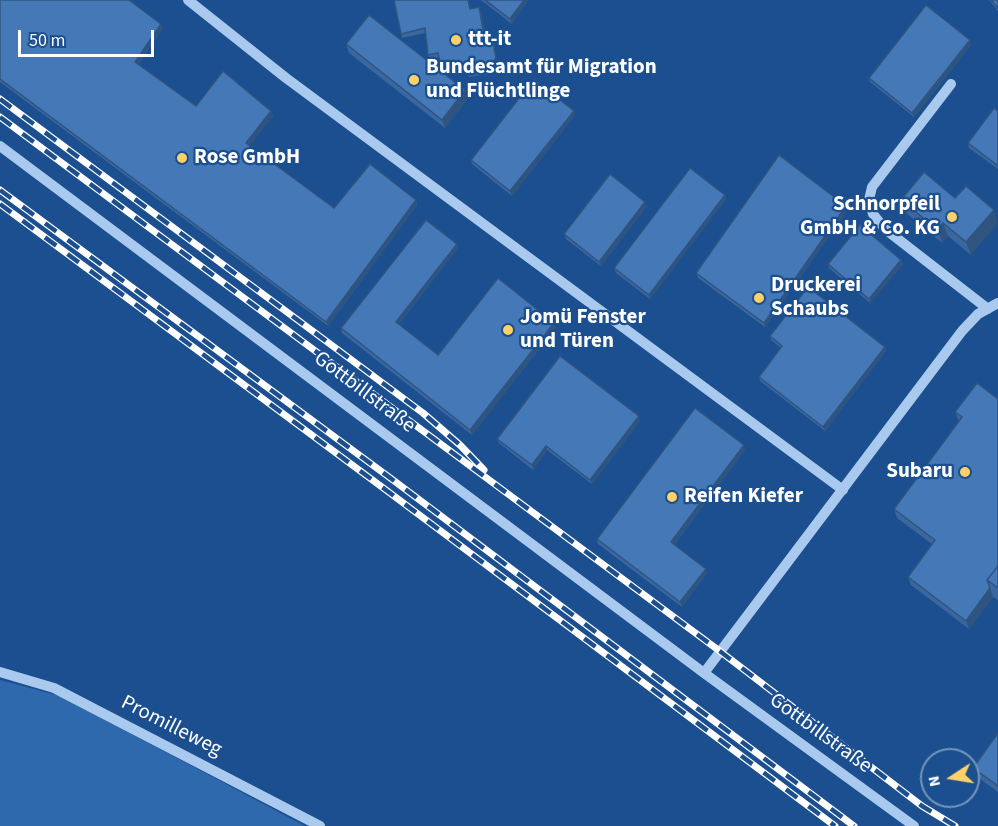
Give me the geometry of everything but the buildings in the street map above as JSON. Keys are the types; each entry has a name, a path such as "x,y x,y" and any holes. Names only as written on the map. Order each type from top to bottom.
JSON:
{"street":[{"path":"188,0 286,78 843,490"},
{"path":"704,672 962,331 978,314 993,306 885,229 873,214 869,200 872,187 951,84"},
{"name":"Gottbillstraße","path":"0,146 914,826"},
{"name":"Promilleweg","path":"0,672 54,688 320,826"}],"shaded area":[{"path":"0,680 60,696 305,826 0,826"}],"railway":[{"path":"0,99 423,413 460,445 484,470"},
{"path":"0,117 721,652 922,806 955,826"},
{"path":"0,190 393,480 854,826"},
{"path":"0,204 835,826"}],"place":[{"name":"ttt-it","path":"456,40"},
{"name":"Bundesamt für Migration und Flüchtlinge","path":"414,80"},
{"name":"Rose GmbH","path":"182,158"},
{"name":"Schnorpfeil GmbH & Co. KG","path":"952,217"},
{"name":"Druckerei Schaubs","path":"759,298"},
{"name":"Jomü Fenster und Türen","path":"508,330"},
{"name":"Subaru","path":"965,472"},
{"name":"Reifen Kiefer","path":"672,497"}]}
